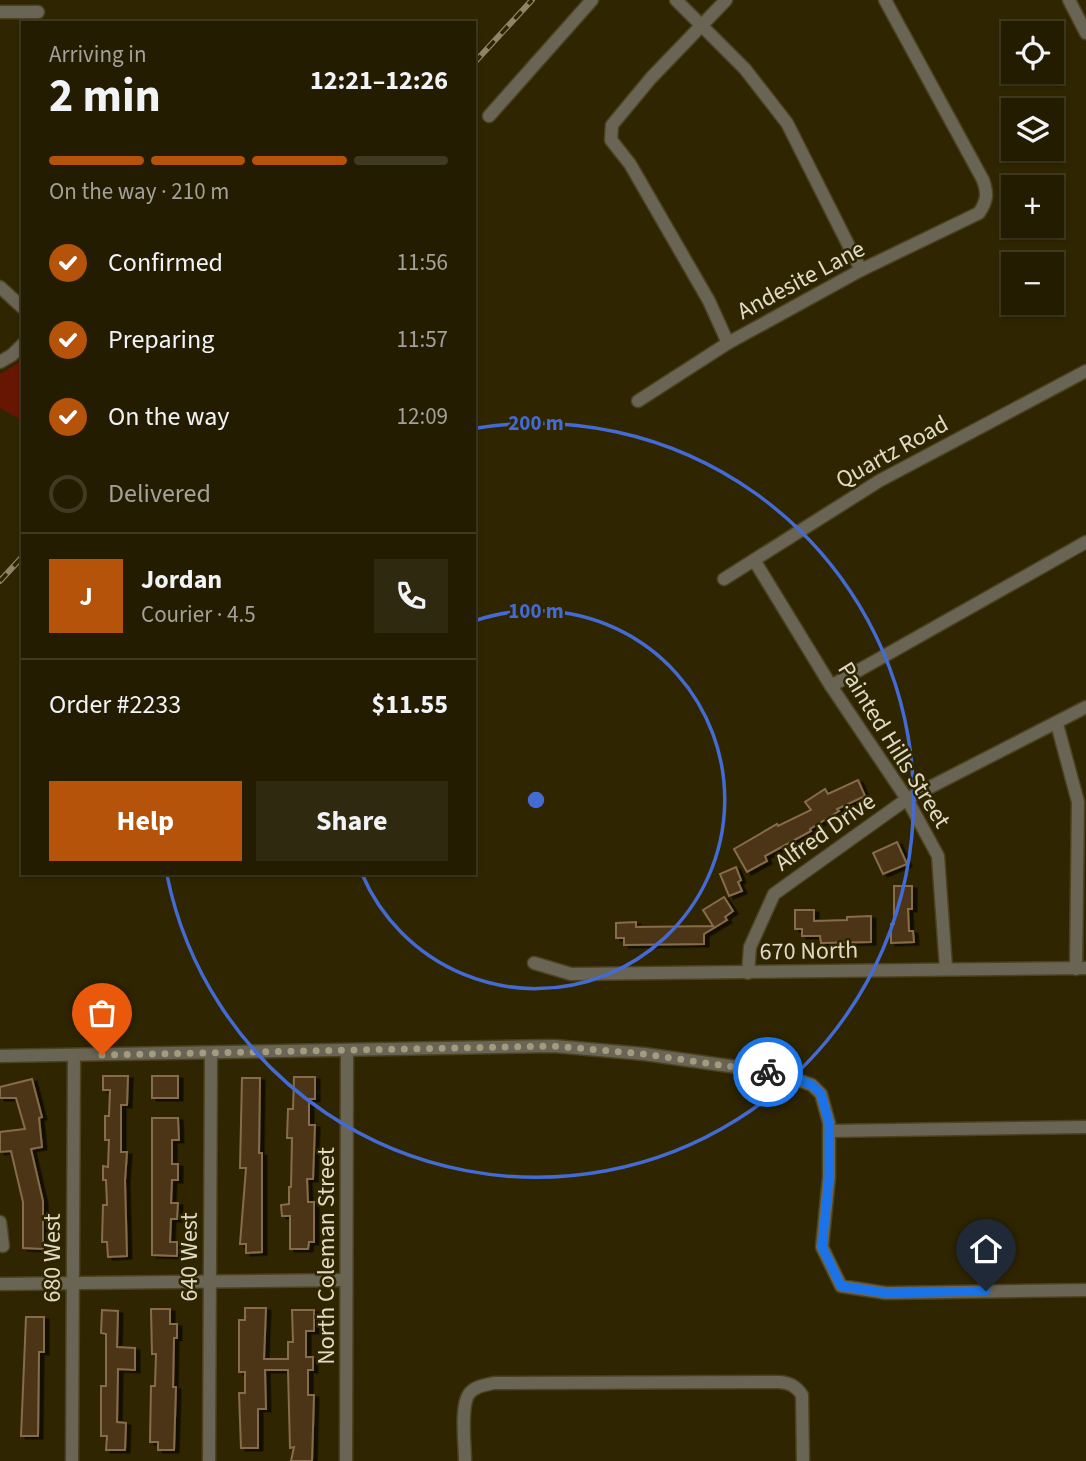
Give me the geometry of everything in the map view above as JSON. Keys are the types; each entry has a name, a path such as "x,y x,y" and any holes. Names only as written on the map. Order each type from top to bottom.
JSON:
{"street":[{"path":"489,116 592,0"},
{"path":"676,0 745,69 787,123 862,270"},
{"path":"726,0 650,78 612,125 611,140 636,176 709,301 728,343"},
{"name":"Andesite Lane","path":"638,401 728,343 862,270 979,213 986,203 987,191 983,180 885,0"},
{"path":"1069,0 1086,33"},
{"path":"0,12 38,12"},
{"path":"0,287 21,306"},
{"path":"0,362 21,346"},
{"name":"Quartz Road","path":"724,579 878,481 1086,371"},
{"path":"831,686 1086,542"},
{"name":"Painted Hills Street","path":"754,560 831,686 907,799 939,856 946,968"},
{"name":"Alfred Drive","path":"748,973 750,947 774,894 907,799 1086,707"},
{"path":"1057,724 1078,802 1081,968"},
{"name":"670 North","path":"534,963 571,974 1081,968"},
{"path":"0,1056 516,1046 618,1051 758,1070 799,1080 812,1085 821,1094 829,1131 829,1177 822,1247 841,1286 886,1293 1086,1290"},
{"name":"North Coleman Street","path":"346,1461 347,1051"},
{"name":"640 West","path":"209,1461 211,1053"},
{"name":"680 West","path":"72,1461 75,1055"},
{"path":"829,1131 1086,1127"},
{"path":"0,1222 3,1247"},
{"path":"0,1284 346,1280"},
{"path":"465,1461 465,1402 477,1387 494,1383 779,1382 789,1383 802,1395 803,1461"}],"shaded area":[{"path":"21,361 21,420 0,408 0,374"}],"building":[{"path":"858,780 865,796 837,809 839,811 810,829 811,831 765,856 767,861 747,872 734,849 777,824 778,826 811,810 805,802 825,789 828,794"},
{"path":"897,842 907,864 883,874 873,853"},
{"path":"736,867 742,891 729,896 720,874"},
{"path":"894,886 912,886 912,909 908,909 909,931 913,931 914,942 891,943"},
{"path":"724,897 733,911 725,917 727,920 704,934 704,944 624,945 624,938 616,938 616,923 636,922 636,927 713,926 703,910"},
{"path":"795,910 814,910 814,921 871,916 871,942 821,943 820,936 802,936 802,929 795,929"},
{"path":"103,1076 128,1076 127,1105 121,1105 121,1152 127,1152 127,1256 108,1257 107,1242 102,1242 103,1205 107,1205 103,1166 108,1167 109,1140 105,1140 105,1116 109,1116 110,1090 103,1090"},
{"path":"152,1076 178,1076 178,1098 152,1098"},
{"path":"294,1077 315,1077 315,1099 309,1099 309,1125 315,1125 313,1179 307,1179 308,1202 314,1202 314,1242 309,1242 308,1249 290,1249 290,1216 282,1216 281,1205 289,1204 291,1187 292,1138 287,1138 288,1109 293,1109"},
{"path":"242,1078 260,1078 262,1252 246,1253 246,1244 240,1244 246,1168 240,1168"},
{"path":"32,1079 42,1117 39,1118 42,1147 31,1149 43,1201 43,1249 23,1248 23,1202 11,1151 0,1152 0,1132 25,1129 16,1098 0,1098 0,1087"},
{"path":"152,1118 178,1118 179,1140 172,1140 172,1164 178,1164 178,1180 172,1180 171,1203 178,1203 177,1219 171,1219 170,1242 177,1242 177,1256 152,1255"},
{"path":"245,1308 266,1308 264,1359 288,1359 288,1342 293,1342 292,1310 314,1310 314,1331 306,1331 306,1357 313,1357 313,1370 308,1370 308,1395 314,1395 312,1461 291,1461 294,1447 290,1448 288,1370 265,1370 266,1409 258,1409 258,1448 241,1448 239,1393 245,1393 245,1372 239,1372 239,1320 245,1320"},
{"path":"151,1309 170,1309 170,1324 177,1324 177,1338 174,1338 174,1450 158,1450 158,1442 150,1442 151,1386 155,1386 156,1354 152,1354"},
{"path":"102,1310 118,1311 117,1347 135,1348 135,1370 118,1369 117,1422 126,1423 125,1450 106,1450 107,1436 101,1436 101,1386 106,1386 106,1334 101,1333"},
{"path":"26,1317 44,1317 44,1352 39,1352 38,1436 21,1436"}],"railway":[{"path":"476,61 532,0"},
{"path":"0,581 21,558"}],"way so far":[{"path":"102,1055 554,1046 644,1054 768,1072"}],"route":[{"path":"768,1072 812,1085 821,1094 829,1123 829,1177 822,1247 841,1286 886,1293 986,1291"}]}
